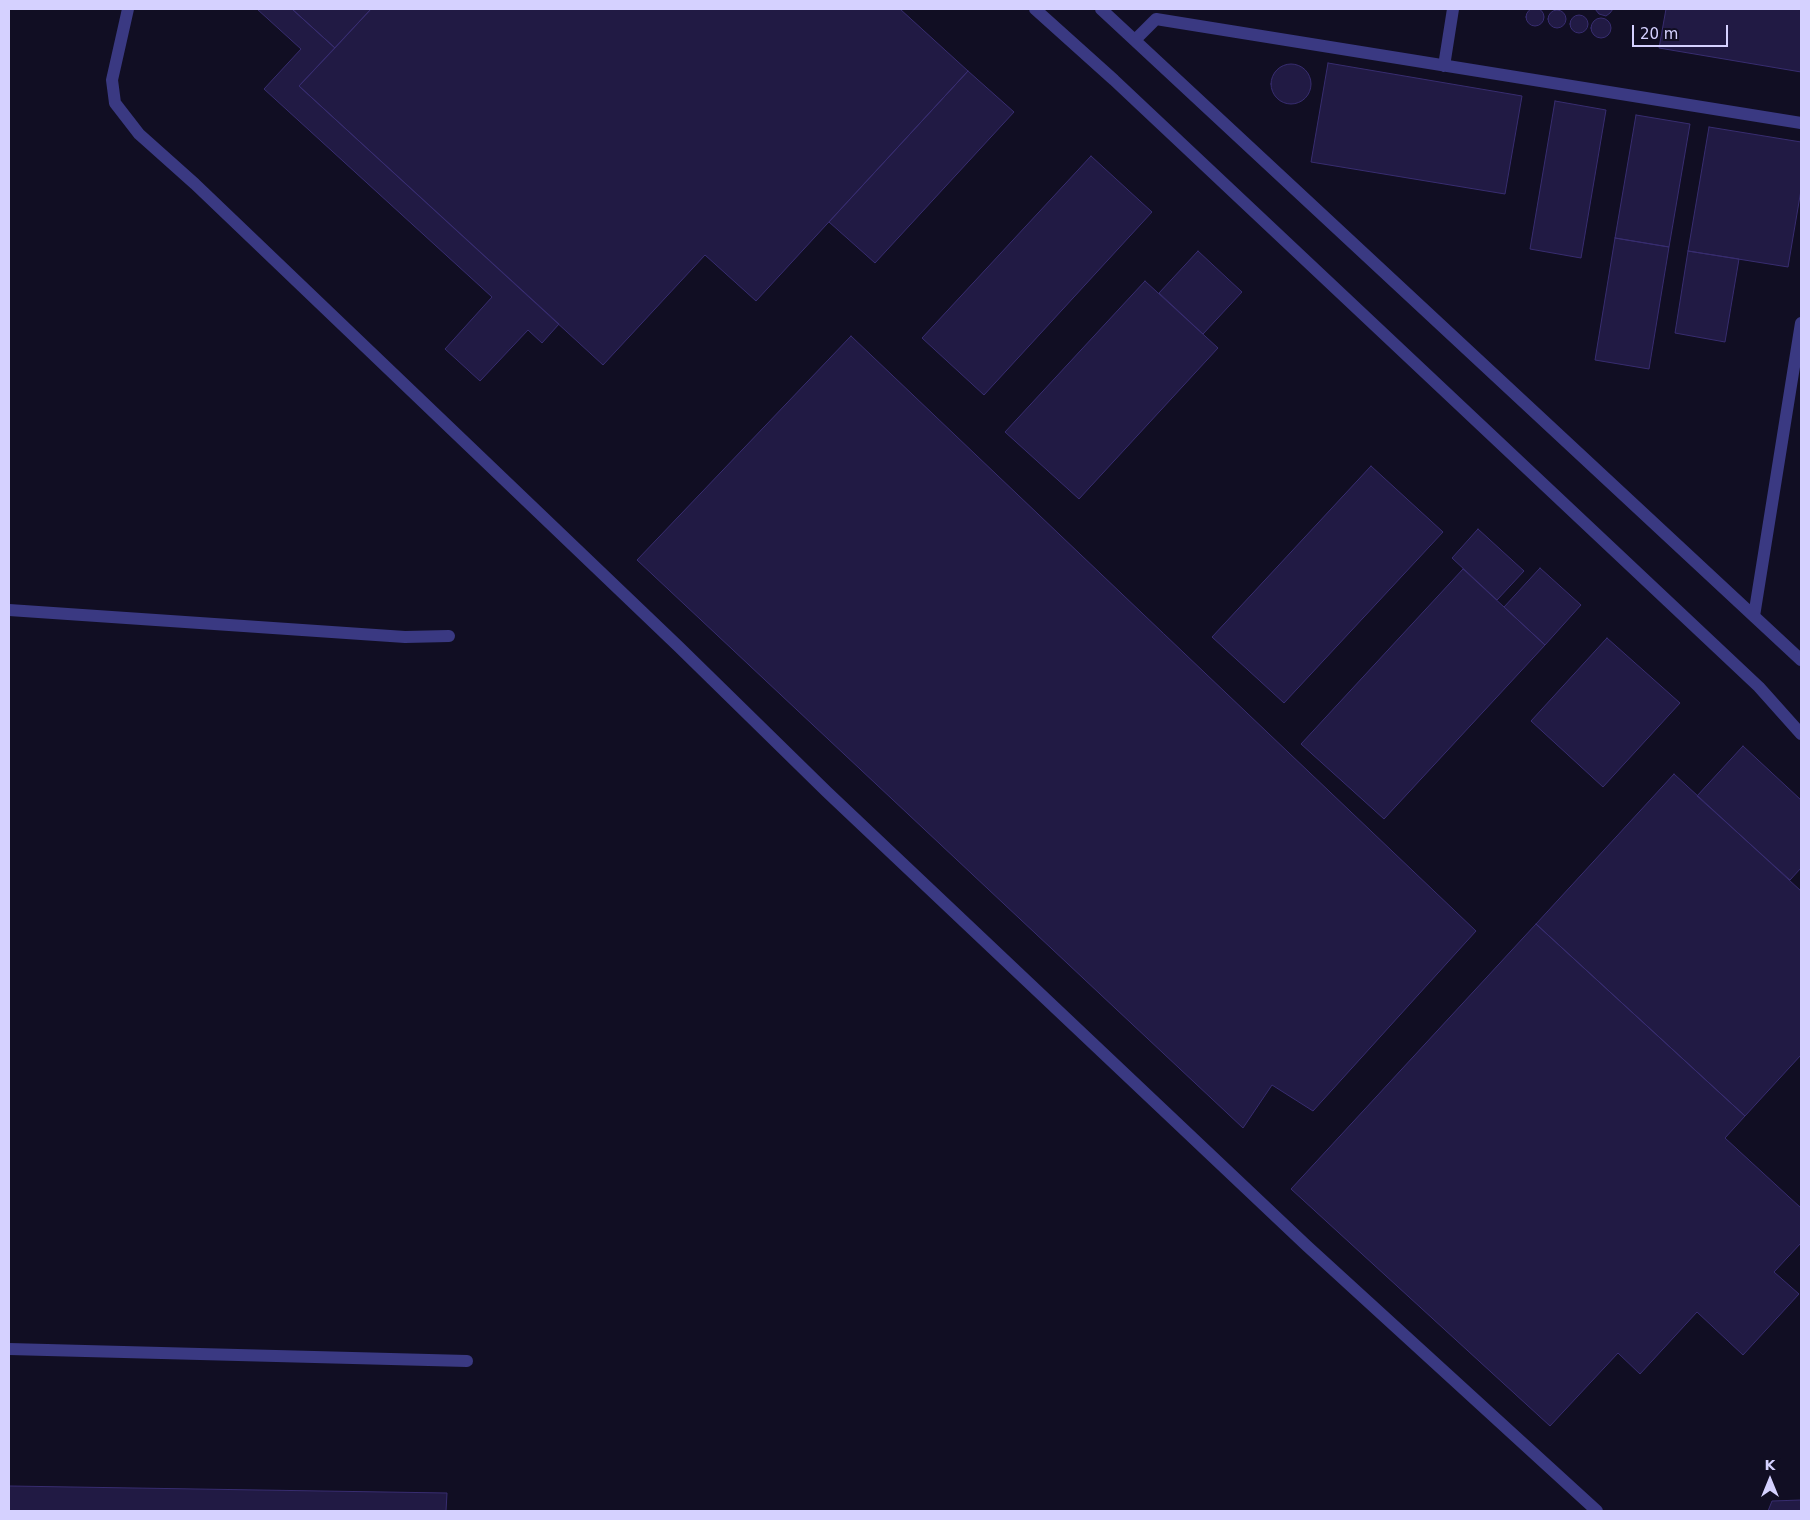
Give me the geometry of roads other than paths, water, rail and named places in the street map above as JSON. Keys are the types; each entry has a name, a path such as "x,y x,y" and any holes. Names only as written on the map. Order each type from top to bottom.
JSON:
{"street":[{"path":"128,9 112,80 115,103 139,134 209,198 679,647 841,806 1307,1246 1596,1511"},
{"path":"1035,9 1114,80 1759,687 1801,734"},
{"path":"1101,9 1801,660"},
{"path":"1444,66 1453,9"},
{"path":"1135,40 1155,14 1444,66 1801,123"},
{"path":"1754,616 1801,323"},
{"path":"9,610 405,637 450,636"},
{"path":"9,1349 467,1362"}]}
